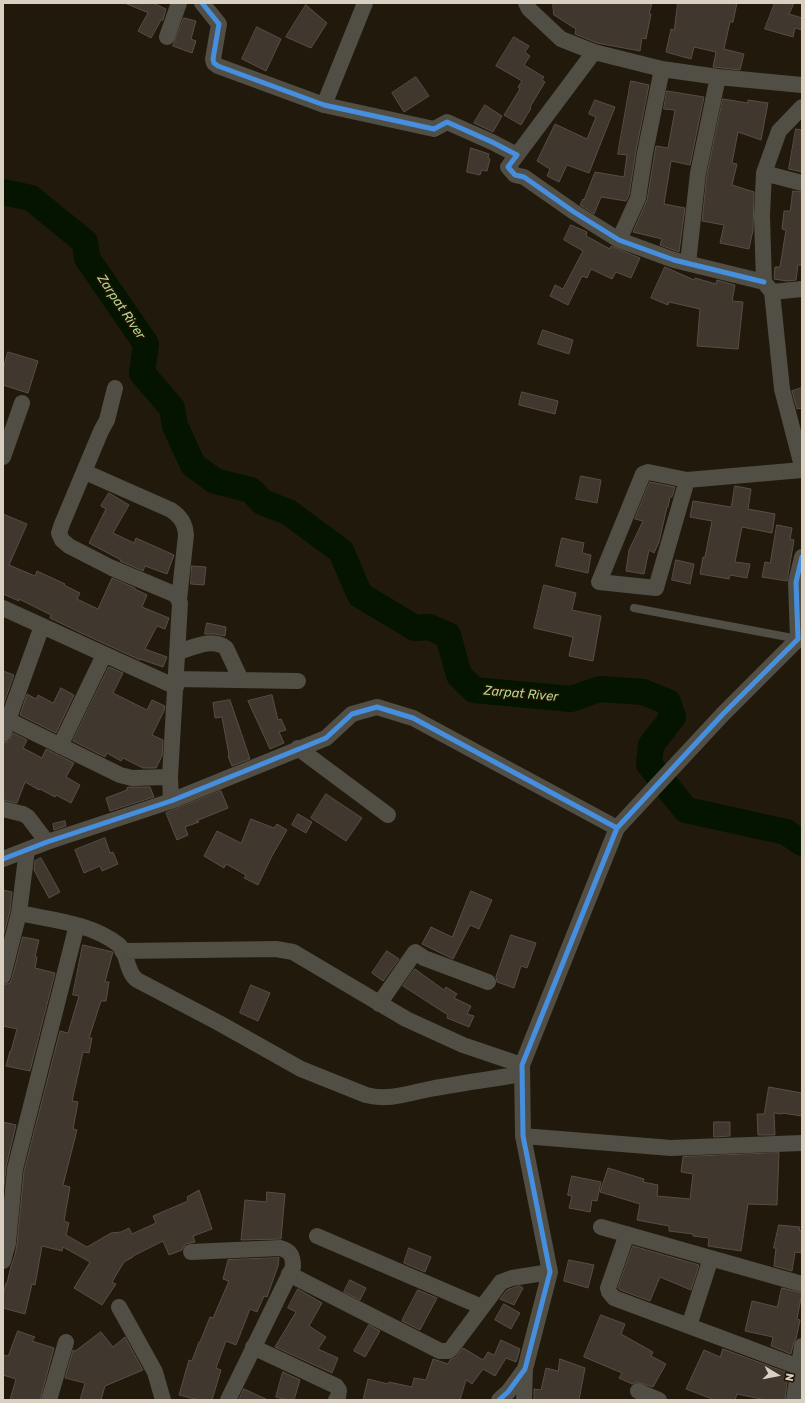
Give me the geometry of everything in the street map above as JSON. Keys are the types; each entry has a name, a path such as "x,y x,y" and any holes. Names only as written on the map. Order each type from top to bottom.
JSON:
{"street":[{"path":"167,37 179,3"},
{"path":"202,3 219,24 213,59 216,65 324,105 434,129 447,122 517,155"},
{"path":"324,105 365,3"},
{"path":"526,3 529,9 561,39 594,52 662,69 718,77 802,85"},
{"path":"594,52 508,167 515,174 524,177 574,212 620,240 674,260 768,287 802,289"},
{"path":"620,240 638,198 645,153 662,69"},
{"path":"688,263 698,173 718,77"},
{"path":"802,106 779,131 764,173 762,216 768,287 782,389 802,466"},
{"path":"764,173 802,183"},
{"path":"115,388 106,420 62,524 60,533 62,540 69,546 112,568 174,594 179,600"},
{"path":"3,457 22,403"},
{"path":"687,480 656,588 599,582 643,474 648,472 687,480 802,470"},
{"path":"84,472 171,510 182,520 185,526 186,535 179,600 178,652 170,777 170,801"},
{"path":"524,1400 525,1369 550,1272 523,1136 522,1070 617,828 723,714 798,639 799,582 802,557"},
{"path":"3,608 104,655 176,683 242,680 298,681"},
{"path":"42,626 5,727 60,746 126,778 170,777"},
{"path":"178,652 208,643 222,645 226,648 242,680"},
{"path":"60,746 104,655"},
{"path":"3,859 47,842 170,801 298,748 326,738 352,714 378,707 412,718 617,828"},
{"path":"298,748 388,815"},
{"path":"3,809 23,814 28,817 47,842"},
{"path":"3,976 19,913 27,850"},
{"path":"19,913 77,925 93,930 119,946 131,974 137,980 219,1023 301,1069 366,1096 388,1098 522,1070"},
{"path":"3,1261 9,1168 77,925"},
{"path":"122,951 284,950 301,956 406,1019 522,1070"},
{"path":"379,1004 415,952 424,958 488,982"},
{"path":"523,1136 671,1148 802,1143"},
{"path":"601,1227 802,1284"},
{"path":"627,1234 608,1288 614,1298 799,1367"},
{"path":"317,1236 482,1307"},
{"path":"191,1252 280,1248 291,1253 293,1259 293,1267 290,1274 228,1400"},
{"path":"689,1326 711,1258"},
{"path":"290,1274 444,1352 451,1349 501,1282 506,1279 550,1272"},
{"path":"119,1307 155,1372 163,1400"},
{"path":"49,1400 66,1342"},
{"path":"796,1400 802,1346"},
{"path":"253,1348 336,1386 339,1390 336,1400"},
{"path":"499,1400 508,1392 525,1369"},
{"path":"638,1391 659,1400"}],"lane":[{"path":"634,608 798,639"}],"building":[{"path":"125,3 153,3 166,9 163,20 161,20 151,38 138,31 148,13"},
{"path":"553,3 652,3 646,39 642,38 640,51 597,43 575,34 576,29 554,15"},
{"path":"678,3 737,3 733,22 730,22 724,49 744,54 740,70 713,67 716,52 694,47 691,59 666,52 671,29 674,30"},
{"path":"775,3 794,3 789,14 802,18 802,30 795,28 793,37 765,29"},
{"path":"306,5 327,23 311,48 286,37"},
{"path":"184,18 196,21 191,39 196,41 192,53 173,46"},
{"path":"257,27 281,39 266,71 242,59"},
{"path":"514,37 529,46 525,52 530,56 524,65 544,77 542,80 545,82 521,125 504,115 520,89 518,87 522,81 496,66"},
{"path":"416,77 429,96 404,112 392,93"},
{"path":"631,81 649,85 629,195 626,201 601,197 594,214 580,205 583,199 584,200 595,172 624,177 627,155 618,154"},
{"path":"667,91 704,97 690,165 671,161 664,204 685,208 679,252 660,245 662,239 633,232 647,200 656,146 668,148 675,110 664,109"},
{"path":"723,99 748,103 748,100 768,103 761,140 738,132 732,163 737,164 732,185 754,192 753,230 749,249 720,243 724,225 702,221 707,174"},
{"path":"595,100 615,107 589,173 567,165 559,182 547,176 550,169 537,161 555,124 587,139 596,117 589,114"},
{"path":"485,105 502,116 493,132 474,123"},
{"path":"796,129 802,130 802,172 789,169"},
{"path":"471,148 489,154 488,158 490,159 487,171 482,170 480,175 467,172"},
{"path":"793,191 802,192 802,265 798,265 796,280 787,281 774,279 775,267 780,267 786,230 782,229 784,211 790,211"},
{"path":"571,225 587,232 586,236 610,249 611,246 640,258 631,278 616,272 612,279 591,269 587,278 582,276 568,305 550,296 555,285 563,289 583,251 564,240"},
{"path":"665,267 694,280 695,278 716,284 717,280 735,285 732,301 743,302 738,349 697,346 700,309 669,302 668,305 651,298"},
{"path":"543,330 573,340 569,354 538,344"},
{"path":"8,352 38,361 28,393 3,385 3,370"},
{"path":"802,388 802,408 797,409 792,391"},
{"path":"522,392 558,401 555,414 519,405"},
{"path":"581,476 601,480 597,503 576,499"},
{"path":"650,482 675,487 667,507 659,542 654,553 649,550 644,574 626,571 629,550 643,521 635,519"},
{"path":"735,486 751,489 748,509 775,514 772,533 742,527 735,562 750,564 747,578 730,575 729,579 700,574 712,521 690,517 693,501 731,507"},
{"path":"109,493 129,505 113,533 134,543 136,538 174,555 167,574 145,566 143,571 120,561 121,560 89,543 106,509 101,506"},
{"path":"3,514 27,524 9,565 35,576 37,571 65,584 64,585 80,593 77,599 98,609 112,578 147,595 142,607 169,618 165,629 157,626 145,649 167,657 163,667 140,660 50,618 51,615 19,599 19,601 3,594"},
{"path":"777,525 792,528 790,539 794,540 787,581 762,577 765,562 770,563"},
{"path":"562,538 584,543 582,553 591,555 588,573 556,566"},
{"path":"676,560 694,564 690,584 672,580"},
{"path":"192,566 206,567 204,585 191,584"},
{"path":"544,585 576,593 572,610 601,616 593,661 569,656 573,637 534,628"},
{"path":"207,623 226,627 225,636 205,634"},
{"path":"109,667 123,673 113,693 147,710 152,700 165,706 152,735 163,740 162,756 156,768 143,768 123,758 121,761 107,753 105,757 73,741"},
{"path":"3,671 14,675 3,706"},
{"path":"61,688 74,695 56,733 20,715 27,694 36,699 38,695 53,703"},
{"path":"272,695 278,720 281,719 286,730 279,732 284,743 270,749 248,701"},
{"path":"230,700 250,759 232,766 228,756 222,717 215,718 213,703"},
{"path":"13,733 27,740 23,748 42,758 46,749 74,763 66,777 80,785 71,803 56,795 55,797 40,789 39,790 25,782 17,803 3,800 3,743 9,741"},
{"path":"129,787 150,787 154,797 110,811 106,798 127,790"},
{"path":"221,791 228,808 185,827 188,835 177,840 166,813"},
{"path":"326,794 362,818 346,841 311,818"},
{"path":"298,814 312,822 306,833 292,825"},
{"path":"251,819 274,828 277,824 287,830 258,885 244,878 246,875 226,864 224,868 204,856 217,831 241,843"},
{"path":"65,821 66,826 54,830 53,824"},
{"path":"105,838 110,853 113,852 118,864 102,871 100,866 84,873 75,850"},
{"path":"41,858 60,892 49,898 34,870 35,861"},
{"path":"3,890 12,892 10,911 3,937"},
{"path":"471,891 492,900 479,929 470,925 453,959 422,944 431,927 452,937"},
{"path":"511,935 536,943 527,968 521,966 514,988 497,982 496,977"},
{"path":"23,937 39,940 35,957 37,957 35,968 55,973 30,1071 6,1066 17,1029 3,1026 3,985 10,983"},
{"path":"83,945 113,952 105,982 109,982 106,1001 101,1001 89,1038 92,1038 89,1053 83,1052 72,1101 78,1102 73,1129 77,1130 63,1185 70,1187 64,1221 69,1223 66,1235 87,1247 111,1233 121,1232 129,1228 132,1234 156,1223 153,1216 188,1201 187,1197 199,1190 212,1229 193,1236 195,1242 186,1244 182,1250 169,1255 163,1241 124,1262 112,1282 116,1284 102,1305 74,1288 90,1262 63,1247 62,1251 42,1246 35,1285 32,1284 25,1314 3,1308 3,1295 17,1244 24,1171 60,1031 68,1033 79,996 73,995"},
{"path":"387,951 399,959 383,981 372,973"},
{"path":"415,969 444,990 446,987 457,994 454,998 471,1006 467,1014 474,1016 469,1027 447,1018 448,1015 403,986"},
{"path":"251,985 270,993 258,1021 240,1013"},
{"path":"769,1087 802,1093 802,1116 774,1113 775,1135 758,1135 757,1114 764,1114"},
{"path":"3,1122 16,1125 6,1167 3,1195"},
{"path":"714,1122 730,1122 730,1136 714,1137"},
{"path":"779,1153 777,1205 748,1204 741,1251 708,1246 709,1238 669,1231 669,1226 637,1220 640,1204 600,1192 608,1168 644,1179 643,1182 658,1185 657,1196 690,1199 693,1174 681,1172 683,1157"},
{"path":"572,1176 601,1182 597,1201 592,1200 590,1212 569,1208 572,1196 568,1195"},
{"path":"267,1192 285,1194 281,1239 241,1240 245,1200 266,1202"},
{"path":"779,1225 800,1227 799,1230 802,1231 802,1253 795,1252 792,1271 774,1266 776,1248 774,1248"},
{"path":"633,1246 699,1265 691,1290 660,1277 650,1301 620,1290 618,1288"},
{"path":"409,1248 431,1257 425,1272 404,1263"},
{"path":"279,1258 278,1266 267,1297 264,1296 257,1312 250,1309 236,1345 226,1341 216,1368 221,1370 212,1400 199,1400 179,1395 189,1360 192,1361 210,1317 213,1318 229,1281 223,1279 228,1260"},
{"path":"569,1260 594,1265 588,1288 564,1281"},
{"path":"350,1280 366,1288 360,1300 344,1292"},
{"path":"520,1286 523,1288 514,1305 500,1299 507,1290"},
{"path":"782,1288 802,1293 797,1319 800,1320 791,1354 771,1346 773,1337 745,1331 752,1301 777,1307"},
{"path":"298,1289 322,1303 309,1326 326,1337 318,1349 338,1358 332,1373 275,1347 296,1312 288,1308"},
{"path":"418,1290 437,1298 420,1330 402,1321"},
{"path":"504,1304 520,1313 511,1329 495,1320"},
{"path":"601,1315 625,1324 621,1334 653,1352 651,1356 666,1364 653,1387 637,1382 632,1384 619,1378 622,1373 584,1357"},
{"path":"369,1325 380,1331 365,1357 354,1351"},
{"path":"18,1331 35,1337 32,1341 54,1348 40,1400 10,1400 16,1379 3,1375 3,1355 8,1356"},
{"path":"101,1332 113,1347 125,1337 143,1370 105,1386 101,1400 80,1400 85,1383 65,1378 73,1350 75,1351"},
{"path":"501,1340 520,1349 516,1362 506,1358 495,1376 483,1369 472,1384 466,1380 460,1400 363,1400 368,1379 388,1384 389,1382 412,1387 414,1378 426,1380 433,1359 448,1364 450,1360 456,1357 463,1348 483,1360 488,1352 494,1355"},
{"path":"723,1349 788,1373 785,1400 766,1400 737,1394 735,1400 715,1400 686,1389 704,1350 720,1357"},
{"path":"560,1359 585,1368 579,1400 534,1400 534,1389 541,1390 546,1368 558,1371"},
{"path":"283,1372 300,1380 294,1400 276,1397"},
{"path":"244,1389 268,1400 239,1400"}],"waterway":[{"name":"Zarpat River","path":"3,192 31,198 85,242 87,258 146,344 142,373 172,408 175,426 193,465 215,481 251,490 262,502 288,512 341,551 360,595 415,628 429,627 448,635 459,675 474,690 571,699 600,689 643,692 668,702 673,717 651,745 649,764 686,810 786,832 802,843"}],"cycle path":[{"path":"202,3 219,24 213,59 214,63 218,66 324,105 434,129 447,122 517,155 508,167 515,175 524,177 574,212 619,240 674,260 764,282"},
{"path":"499,1400 508,1392 525,1369 550,1272 523,1136 522,1065 617,828 723,714 798,639 796,582 802,557"},
{"path":"3,859 47,842 171,801 326,738 352,714 377,707 413,718 617,828"}]}
